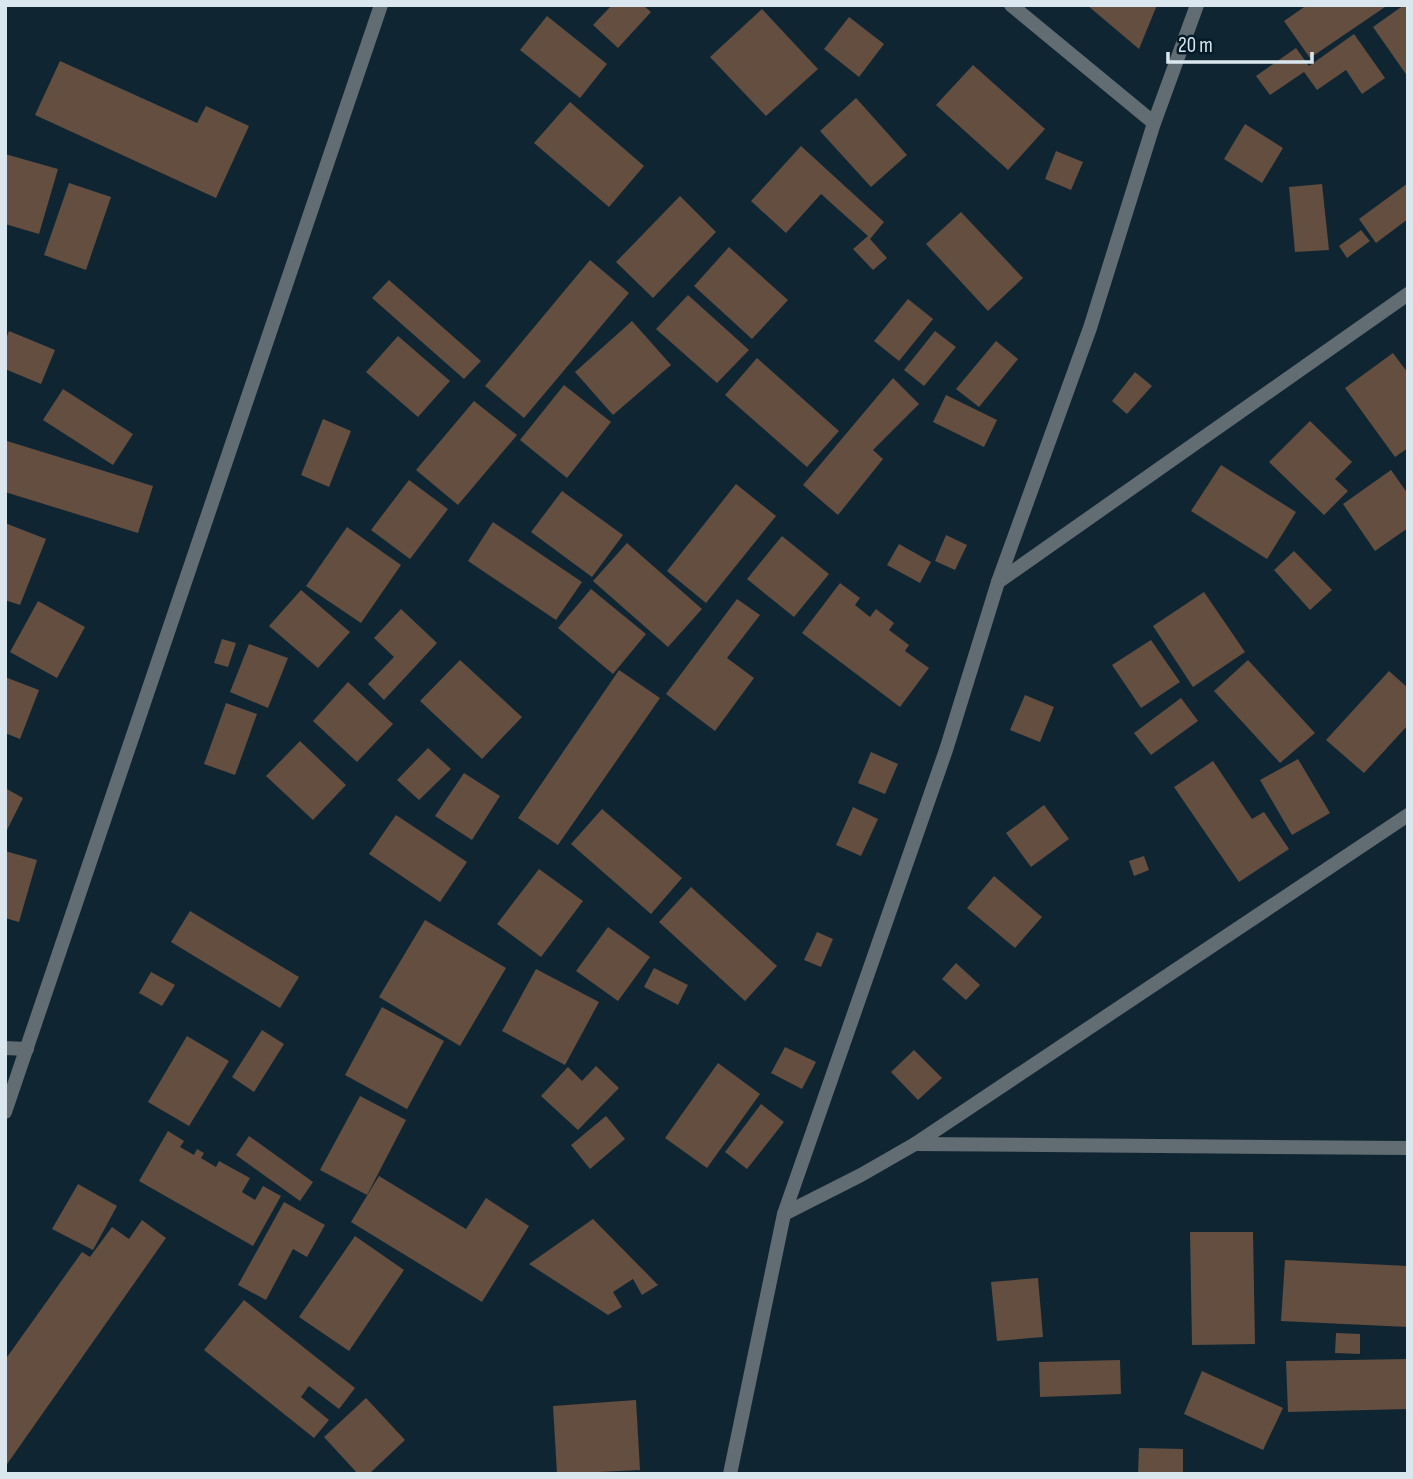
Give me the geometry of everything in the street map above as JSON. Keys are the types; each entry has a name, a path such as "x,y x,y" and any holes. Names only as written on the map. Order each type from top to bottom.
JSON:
{"street":[{"path":"5,1112 381,5"},
{"path":"1011,5 1154,123"},
{"path":"730,1474 784,1214 946,750 999,582 1090,328 1154,123 1196,5"},
{"path":"999,582 1408,294"},
{"path":"784,1214 915,1144 1408,815"},
{"path":"5,1048 27,1049"},
{"path":"915,1144 1408,1148"}],"building":[{"path":"612,5 643,5 651,12 618,48 593,25"},
{"path":"1087,5 1157,5 1139,49"},
{"path":"1307,5 1388,5 1310,58 1284,21"},
{"path":"1404,5 1408,5 1408,77 1373,27"},
{"path":"762,9 818,69 766,116 710,57"},
{"path":"547,16 607,64 580,98 520,50"},
{"path":"849,17 884,44 859,77 824,49"},
{"path":"1354,34 1385,78 1362,94 1346,70 1317,90 1304,72 1270,95 1256,76 1296,48 1309,66"},
{"path":"60,61 197,123 206,106 249,126 216,198 35,115"},
{"path":"973,65 1045,129 1008,170 936,105"},
{"path":"856,98 907,155 871,187 820,131"},
{"path":"570,102 644,166 609,207 534,143"},
{"path":"1245,124 1283,148 1262,183 1224,159"},
{"path":"801,146 884,222 870,239 887,258 873,270 853,249 868,236 821,194 786,233 751,201"},
{"path":"1056,151 1083,162 1071,190 1045,179"},
{"path":"5,154 58,169 39,234 5,224"},
{"path":"69,183 111,197 86,270 44,255"},
{"path":"1408,183 1408,219 1376,243 1359,219"},
{"path":"1322,184 1329,250 1295,252 1289,187"},
{"path":"680,196 716,232 653,298 616,262"},
{"path":"961,212 1023,278 988,311 926,244"},
{"path":"1361,230 1370,241 1347,258 1339,246"},
{"path":"729,247 788,300 752,339 694,286"},
{"path":"590,260 629,293 524,418 485,386"},
{"path":"389,280 481,361 464,379 372,298"},
{"path":"688,295 749,350 717,383 656,329"},
{"path":"908,299 933,319 899,361 874,341"},
{"path":"632,321 671,365 613,415 575,372"},
{"path":"9,331 55,350 41,384 5,369 5,341"},
{"path":"935,331 956,347 924,386 904,370"},
{"path":"398,336 450,381 418,417 366,372"},
{"path":"996,341 1018,359 979,407 956,389"},
{"path":"1393,353 1408,373 1408,448 1395,457 1345,388"},
{"path":"757,358 839,431 807,467 725,395"},
{"path":"1135,372 1152,386 1127,414 1112,401"},
{"path":"893,378 919,404 873,450 883,459 838,515 803,485"},
{"path":"564,385 611,422 567,478 520,440"},
{"path":"63,389 133,434 113,465 43,420"},
{"path":"946,395 997,420 984,447 933,422"},
{"path":"474,401 517,435 458,505 416,470"},
{"path":"323,419 351,431 329,487 301,475"},
{"path":"1310,421 1352,462 1335,479 1348,491 1324,515 1269,462"},
{"path":"7,441 153,486 138,533 5,492"},
{"path":"1221,465 1296,512 1267,559 1191,511"},
{"path":"1391,470 1408,494 1408,528 1375,551 1343,504"},
{"path":"409,480 448,509 410,559 371,530"},
{"path":"736,484 776,516 706,603 667,571"},
{"path":"562,491 623,535 592,577 531,532"},
{"path":"493,522 582,582 556,620 468,561"},
{"path":"5,523 46,539 20,605 5,600"},
{"path":"347,527 401,565 361,623 306,586"},
{"path":"946,535 967,545 955,570 935,561"},
{"path":"782,536 829,574 794,617 747,579"},
{"path":"627,543 702,609 668,647 593,581"},
{"path":"899,544 931,562 920,583 887,565"},
{"path":"1294,551 1332,590 1310,610 1274,570"},
{"path":"840,583 860,598 855,605 870,617 876,609 894,623 889,630 909,645 905,651 929,668 900,707 802,633"},
{"path":"591,589 646,634 613,674 558,628"},
{"path":"301,590 350,632 318,668 269,626"},
{"path":"1204,592 1245,652 1193,687 1153,626"},
{"path":"737,599 760,615 727,658 754,678 715,731 666,694"},
{"path":"38,601 85,627 57,678 10,652"},
{"path":"401,609 437,643 384,700 368,684 394,657 374,638"},
{"path":"222,639 236,643 228,667 214,663"},
{"path":"1151,640 1180,682 1141,708 1112,665"},
{"path":"249,644 288,658 268,708 230,692"},
{"path":"460,660 522,717 482,759 420,701"},
{"path":"1248,660 1315,733 1280,763 1214,691"},
{"path":"619,670 660,698 558,845 518,818"},
{"path":"1389,671 1408,688 1408,725 1364,773 1326,740"},
{"path":"5,677 39,690 20,739 5,733"},
{"path":"348,682 393,724 357,762 313,721"},
{"path":"1025,695 1054,707 1040,742 1010,730"},
{"path":"1181,698 1198,721 1151,755 1134,733"},
{"path":"226,703 257,714 235,775 204,764"},
{"path":"300,741 346,785 313,820 266,776"},
{"path":"428,748 451,769 419,800 397,780"},
{"path":"871,752 898,764 885,794 858,783"},
{"path":"1298,759 1330,813 1292,835 1260,780"},
{"path":"1213,761 1252,819 1264,812 1289,849 1239,882 1174,787"},
{"path":"464,773 500,796 472,840 435,816"},
{"path":"5,788 23,798 5,834"},
{"path":"1044,805 1069,839 1031,867 1006,833"},
{"path":"853,807 878,819 861,856 836,845"},
{"path":"602,809 682,878 651,914 571,844"},
{"path":"396,815 467,862 440,902 369,854"},
{"path":"5,851 37,860 19,922 5,918"},
{"path":"1144,856 1149,870 1134,876 1129,861"},
{"path":"539,869 583,901 541,957 497,924"},
{"path":"994,876 1042,917 1015,948 967,908"},
{"path":"691,887 777,966 745,1001 659,922"},
{"path":"190,911 299,977 280,1008 171,942"},
{"path":"425,920 506,968 460,1046 379,997"},
{"path":"608,927 650,957 618,1001 576,971"},
{"path":"817,932 833,939 821,967 804,960"},
{"path":"956,963 980,985 966,1000 942,979"},
{"path":"654,968 688,985 678,1005 644,987"},
{"path":"536,969 599,1002 565,1065 502,1031"},
{"path":"151,972 175,985 162,1006 139,993"},
{"path":"382,1007 444,1041 407,1109 345,1075"},
{"path":"262,1030 284,1044 254,1092 232,1077"},
{"path":"187,1036 229,1061 189,1126 148,1102"},
{"path":"785,1047 816,1062 802,1089 771,1073"},
{"path":"914,1050 942,1078 918,1100 891,1072"},
{"path":"718,1063 760,1094 707,1168 665,1138"},
{"path":"596,1066 619,1088 578,1130 541,1096 568,1067 582,1081"},
{"path":"360,1096 406,1120 367,1195 320,1170"},
{"path":"761,1104 784,1122 747,1169 725,1152"},
{"path":"606,1116 625,1139 590,1169 571,1145"},
{"path":"168,1131 184,1141 180,1147 194,1155 197,1149 204,1153 201,1158 216,1167 219,1161 250,1178 242,1192 255,1200 263,1186 281,1196 253,1246 139,1181"},
{"path":"249,1136 313,1182 300,1201 236,1155"},
{"path":"379,1176 466,1229 486,1198 529,1226 482,1302 351,1222"},
{"path":"78,1184 117,1206 93,1250 52,1229"},
{"path":"284,1202 325,1225 307,1257 293,1249 266,1300 238,1285"},
{"path":"593,1219 658,1285 642,1295 633,1279 613,1292 622,1307 608,1315 529,1264"},
{"path":"142,1220 166,1238 5,1467 5,1360 82,1252 90,1257 112,1227 129,1239"},
{"path":"1190,1232 1253,1232 1255,1344 1192,1345"},
{"path":"355,1236 404,1270 349,1351 299,1317"},
{"path":"1285,1260 1408,1266 1408,1327 1281,1321"},
{"path":"1038,1278 1043,1337 997,1341 991,1282"},
{"path":"244,1300 355,1388 339,1409 309,1386 301,1397 329,1420 314,1438 204,1350"},
{"path":"1336,1333 1360,1334 1360,1354 1335,1353"},
{"path":"1408,1359 1408,1409 1288,1412 1286,1361"},
{"path":"1120,1360 1121,1394 1040,1397 1039,1362"},
{"path":"1202,1371 1283,1408 1263,1450 1184,1414"},
{"path":"366,1398 405,1440 369,1474 358,1474 324,1437"},
{"path":"636,1400 640,1470 557,1474 553,1406"},
{"path":"1139,1448 1183,1449 1183,1474 1138,1474"}]}
